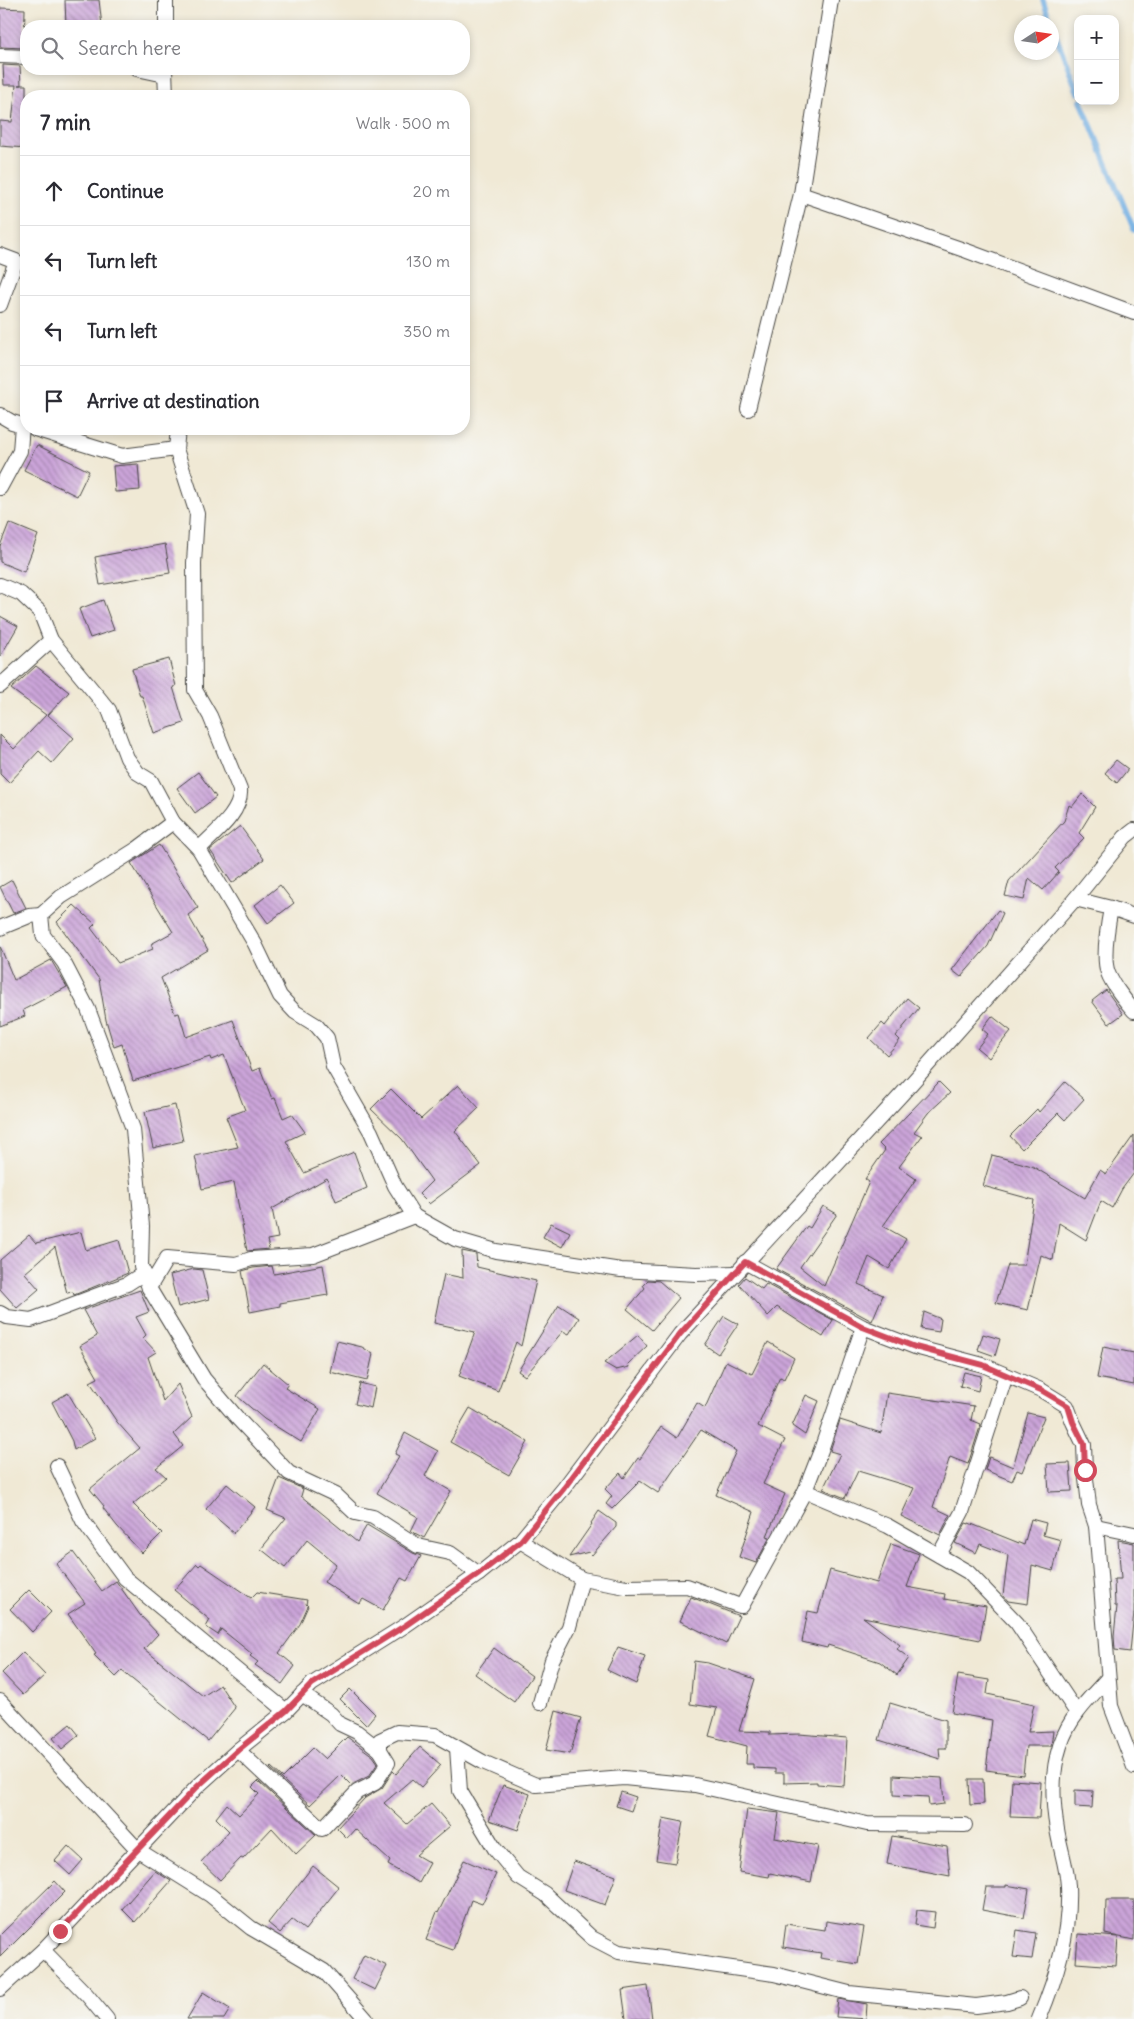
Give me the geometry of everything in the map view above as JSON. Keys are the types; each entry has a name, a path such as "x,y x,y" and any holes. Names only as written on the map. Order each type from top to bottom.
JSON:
{"street":[{"path":"166,0 166,20"},
{"path":"748,409 801,194 831,0"},
{"path":"0,56 20,57"},
{"path":"165,75 166,90"},
{"path":"801,194 967,251 1134,313"},
{"path":"0,256 16,261 0,305"},
{"path":"0,415 20,424"},
{"path":"0,488 20,451 25,435"},
{"path":"54,435 122,456 176,449"},
{"path":"177,435 176,449 197,514 194,563 193,658 195,690 210,716 240,790 240,796 234,813 199,849"},
{"path":"0,585 21,594 40,612 51,640 109,710 127,758 138,773 151,781 174,822 199,849 254,944 280,996 295,1012 316,1025 327,1038 332,1066 371,1132 395,1186 414,1216 455,1239 496,1251 621,1270 696,1274 735,1273"},
{"path":"0,686 51,640"},
{"path":"0,928 30,916 42,914 60,897 137,850 174,822"},
{"path":"0,1990 42,1950 197,1787 238,1750 286,1711 312,1684 406,1625 479,1574 520,1542 564,1488 680,1334 902,1094 1134,830"},
{"path":"1075,899 1134,916"},
{"path":"1111,908 1106,938 1108,972 1127,1004 1134,1011"},
{"path":"42,914 43,935 64,963 88,1009 132,1129 142,1226 141,1267 149,1288 204,1379 239,1420 289,1473 336,1495 356,1513 373,1517 418,1546 450,1553 479,1574"},
{"path":"149,1288 167,1258 236,1264 252,1259 313,1255 414,1216"},
{"path":"745,1262 863,1327 915,1347 983,1365 1041,1390 1068,1406 1073,1422 1084,1444 1085,1470 1090,1505 1096,1526 1110,1706 1134,1767"},
{"path":"0,1313 7,1317 32,1320 128,1284 144,1273"},
{"path":"520,1542 582,1579 626,1587 687,1586 742,1606 805,1490 821,1450 863,1327"},
{"path":"938,1555 962,1512 1006,1375"},
{"path":"56,1466 83,1520 125,1578 286,1711"},
{"path":"805,1490 888,1526 968,1572 1017,1623 1077,1713"},
{"path":"1096,1526 1134,1534"},
{"path":"540,1703 552,1660 569,1627 582,1579"},
{"path":"1040,2019 1054,1985 1064,1946 1068,1885 1057,1826 1054,1781 1056,1758 1061,1743 1077,1713 1108,1678"},
{"path":"238,1750 322,1829 358,1792 374,1783 388,1763 380,1750 357,1732 340,1724 331,1714 302,1694"},
{"path":"0,1701 138,1850 210,1895 251,1928 324,1971 366,2019"},
{"path":"380,1750 380,1740 397,1732 435,1735 483,1762 536,1785 624,1778 696,1785 867,1824 965,1825"},
{"path":"457,1748 460,1791 494,1849 518,1877 545,1894 592,1938 619,1952 774,1974 849,1993 976,2006 1007,2002 1020,1998"},
{"path":"42,1950 87,1995 107,2019"}],"building":[{"path":"65,0 99,0 101,20 66,20"},
{"path":"0,8 25,9 25,20 20,20 20,48 0,47"},
{"path":"3,65 20,66 21,85 26,85 26,90 20,90 20,148 0,146 0,121 12,122 16,85 4,85"},
{"path":"37,445 89,471 77,496 24,470"},
{"path":"138,464 140,490 115,492 113,466"},
{"path":"9,523 38,535 24,572 0,562 0,546"},
{"path":"165,544 170,573 100,585 95,557"},
{"path":"103,600 114,630 90,638 79,609"},
{"path":"0,616 18,626 0,657"},
{"path":"169,659 176,686 173,687 184,723 154,733 132,669"},
{"path":"36,666 69,692 48,715 74,738 52,763 39,751 9,783 0,774 0,735 14,749 46,715 11,689"},
{"path":"1116,760 1128,769 1117,783 1105,773"},
{"path":"198,772 216,797 195,813 177,788"},
{"path":"1082,794 1095,807 1079,833 1084,838 1055,868 1059,872 1043,890 1029,878 1024,900 1005,896 1009,881 1064,821 1069,805 1072,807"},
{"path":"240,826 264,859 232,883 210,850"},
{"path":"159,845 198,908 188,915 208,950 161,978 175,1014 179,1013 186,1037 233,1020 252,1071 260,1068 272,1099 275,1098 283,1118 292,1114 305,1132 286,1141 304,1173 354,1152 367,1188 336,1201 327,1178 272,1209 278,1238 267,1240 269,1249 247,1251 234,1182 202,1189 195,1156 238,1147 226,1117 245,1110 224,1055 211,1060 210,1057 133,1081 122,1044 114,1047 106,1020 99,979 57,922 74,905 95,924 91,928 118,963 153,949 151,944 173,932 131,863"},
{"path":"12,880 26,908 13,913 0,887"},
{"path":"280,885 294,903 268,923 255,905"},
{"path":"998,910 1003,913 988,946 961,977 952,970"},
{"path":"0,946 14,980 51,960 67,987 23,1010 25,1016 0,1026"},
{"path":"1106,990 1123,1014 1109,1024 1092,1001"},
{"path":"907,998 919,1008 896,1036 900,1040 887,1055 869,1038 882,1023 885,1026"},
{"path":"992,1016 1011,1031 989,1058 977,1048 988,1034 982,1029"},
{"path":"939,1082 950,1093 928,1113 914,1132 922,1136 899,1167 916,1179 883,1226 906,1239 889,1269 869,1257 858,1284 883,1295 872,1321 776,1269 807,1226 810,1228 823,1206 837,1214 800,1267 824,1286 869,1182 865,1179 885,1150 879,1144"},
{"path":"1065,1082 1084,1099 1065,1120 1058,1113 1022,1149 1010,1136 1037,1109 1039,1112"},
{"path":"458,1085 479,1108 455,1131 481,1165 429,1204 419,1194 432,1181 402,1139 371,1109 391,1089 421,1119"},
{"path":"175,1105 183,1141 153,1148 145,1112"},
{"path":"1134,1135 1134,1173 1122,1189 1112,1208 1101,1201 1086,1240 1059,1223 1053,1260 1041,1255 1028,1310 996,1303 1008,1265 1024,1265 1034,1200 983,1186 992,1155 1032,1166 1085,1198 1100,1170 1106,1174"},
{"path":"551,1223 570,1232 562,1247 543,1237"},
{"path":"81,1232 86,1250 119,1240 128,1273 74,1295 73,1292 67,1293 55,1247 25,1273 39,1289 17,1308 0,1289 0,1260 29,1235 36,1243"},
{"path":"462,1251 476,1254 477,1267 536,1281 521,1346 516,1342 498,1391 459,1376 475,1332 434,1323 444,1274 463,1278"},
{"path":"323,1265 328,1295 280,1303 280,1306 250,1312 242,1271 272,1266 274,1274"},
{"path":"194,1269 202,1270 209,1299 178,1307 170,1275"},
{"path":"745,1277 762,1289 766,1284 833,1320 823,1337 777,1307 768,1316 739,1284"},
{"path":"648,1280 659,1281 679,1298 652,1330 627,1309 645,1288 643,1285"},
{"path":"140,1290 149,1312 136,1317 146,1335 143,1338 156,1352 148,1357 163,1401 178,1384 192,1417 174,1434 183,1446 156,1468 166,1477 133,1504 162,1533 142,1553 117,1526 90,1489 140,1448 117,1422 90,1382 98,1378 80,1346 97,1336 83,1310"},
{"path":"559,1305 579,1318 569,1334 563,1331 525,1376 518,1371"},
{"path":"924,1312 941,1319 939,1332 921,1329"},
{"path":"724,1316 738,1324 718,1354 705,1345"},
{"path":"983,1334 1000,1339 995,1356 978,1350"},
{"path":"638,1335 647,1346 628,1364 629,1367 616,1370 604,1363"},
{"path":"337,1341 362,1347 373,1354 367,1381 330,1372"},
{"path":"768,1342 794,1358 784,1379 780,1377 758,1426 785,1440 763,1484 785,1494 767,1536 770,1537 756,1563 739,1557 754,1512 716,1495 736,1451 701,1430 658,1493 640,1481 612,1509 606,1504 612,1496 605,1489 620,1473 624,1478 638,1458 640,1459 661,1427 677,1438 697,1403 705,1408 726,1361 752,1374"},
{"path":"1103,1347 1134,1353 1134,1385 1097,1378"},
{"path":"263,1363 288,1384 285,1388 320,1409 301,1442 264,1419 237,1396"},
{"path":"964,1372 981,1376 978,1391 960,1386"},
{"path":"360,1383 375,1387 371,1408 355,1404"},
{"path":"68,1393 95,1438 74,1450 72,1441 52,1402"},
{"path":"887,1393 974,1406 971,1420 981,1424 968,1464 950,1457 933,1507 950,1515 940,1535 901,1516 914,1488 858,1471 845,1498 823,1489 840,1454 830,1451 840,1420 881,1433"},
{"path":"806,1395 819,1401 805,1435 792,1426"},
{"path":"470,1408 528,1442 509,1475 450,1442"},
{"path":"1028,1413 1044,1417 1022,1472 1017,1470 1012,1481 985,1470 989,1457 1013,1467"},
{"path":"405,1433 438,1451 425,1476 451,1491 424,1538 411,1531 418,1517 377,1493 399,1456 395,1454"},
{"path":"1070,1463 1072,1491 1049,1492 1047,1464"},
{"path":"279,1478 303,1489 301,1496 357,1542 367,1525 421,1556 407,1581 401,1578 383,1610 363,1599 359,1604 324,1582 336,1564 307,1540 285,1568 261,1549 286,1518 267,1510"},
{"path":"227,1484 255,1507 234,1533 206,1509"},
{"path":"599,1511 616,1523 616,1527 592,1555 589,1552 569,1557 592,1524"},
{"path":"1031,1519 1046,1523 1043,1535 1061,1540 1053,1571 1032,1565 1028,1604 1008,1601 1003,1595 1008,1555 980,1544 976,1553 955,1543 966,1523 969,1523 1024,1545"},
{"path":"1118,1540 1134,1543 1134,1612 1130,1652 1115,1650 1114,1636 1117,1606 1115,1606 1114,1579 1121,1579"},
{"path":"891,1544 919,1554 907,1587 945,1594 944,1599 986,1606 980,1640 863,1617 900,1645 897,1649 909,1658 897,1675 880,1662 828,1645 827,1648 802,1642 808,1611 818,1613 830,1570 877,1583"},
{"path":"73,1552 102,1591 116,1581 140,1615 158,1634 144,1649 203,1696 220,1685 235,1708 208,1741 122,1671 116,1677 94,1655 96,1654 68,1614 85,1603 56,1564"},
{"path":"197,1564 199,1566 201,1564 251,1598 257,1592 307,1600 306,1604 308,1606 300,1624 279,1653 295,1666 282,1684 255,1665 258,1662 250,1656 252,1654 221,1629 218,1635 206,1627 210,1620 174,1590"},
{"path":"29,1590 51,1612 32,1632 10,1609"},
{"path":"691,1597 739,1616 726,1644 680,1621"},
{"path":"618,1647 645,1656 636,1684 607,1670"},
{"path":"494,1648 532,1676 514,1702 475,1674"},
{"path":"23,1652 45,1675 23,1695 2,1673"},
{"path":"694,1661 708,1663 755,1679 739,1731 770,1732 770,1735 799,1734 847,1738 844,1786 817,1784 817,1782 784,1783 784,1773 775,1773 775,1769 753,1768 753,1764 746,1764 747,1746 709,1736 717,1708 690,1704"},
{"path":"958,1675 989,1680 987,1694 1034,1704 1028,1732 1053,1731 1051,1746 1026,1746 1023,1775 986,1770 992,1720 952,1713"},
{"path":"350,1689 375,1714 366,1725 340,1699"},
{"path":"890,1703 946,1720 946,1748 939,1748 940,1759 879,1740"},
{"path":"556,1711 581,1718 570,1754 546,1750"},
{"path":"70,1724 79,1735 62,1749 53,1738"},
{"path":"347,1737 373,1756 378,1763 369,1776 351,1785 341,1775 310,1805 270,1768 283,1778 313,1748 325,1759"},
{"path":"420,1747 441,1765 421,1787 412,1779 384,1803 407,1824 431,1804 450,1826 416,1855 430,1863 419,1883 388,1865 390,1861 355,1829 347,1838 337,1828 365,1798 382,1788 393,1771 396,1774"},
{"path":"894,1775 942,1778 944,1804 929,1806 928,1797 894,1795"},
{"path":"969,1779 983,1779 984,1804 970,1805"},
{"path":"1012,1780 1041,1782 1039,1818 1010,1817"},
{"path":"258,1781 316,1835 296,1854 272,1828 220,1880 201,1862 229,1831 216,1818 227,1804 239,1815 259,1794 252,1787"},
{"path":"503,1785 530,1794 518,1830 489,1820"},
{"path":"1075,1790 1093,1791 1092,1808 1075,1807"},
{"path":"621,1792 636,1797 631,1811 616,1806"},
{"path":"747,1809 779,1813 775,1838 818,1846 811,1882 770,1873 769,1877 739,1872"},
{"path":"663,1818 683,1822 675,1863 656,1860"},
{"path":"892,1836 947,1846 950,1876 887,1864"},
{"path":"68,1846 83,1860 70,1875 55,1861"},
{"path":"464,1860 496,1874 482,1904 471,1900 453,1950 426,1940 437,1912"},
{"path":"574,1861 616,1876 605,1905 564,1890"},
{"path":"313,1866 339,1887 305,1930 292,1920 280,1933 268,1923"},
{"path":"155,1871 171,1881 135,1922 122,1909"},
{"path":"55,1881 65,1892 0,1957 0,1935"},
{"path":"1006,1885 1029,1889 1024,1918 982,1910 986,1887 1006,1887"},
{"path":"1106,1900 1134,1900 1134,1940 1105,1934"},
{"path":"917,1910 935,1912 933,1928 915,1925"},
{"path":"826,1921 864,1927 858,1964 820,1958 821,1953 783,1947 786,1924 825,1930"},
{"path":"1017,1930 1036,1933 1032,1959 1013,1957"},
{"path":"1078,1934 1118,1937 1116,1966 1076,1963"},
{"path":"364,1955 387,1966 375,1990 352,1979"},
{"path":"648,1986 652,2019 626,2019 622,1990"},
{"path":"203,1992 230,2009 224,2019 187,2019"},
{"path":"838,1999 867,2004 866,2019 836,2017"}],"waterway":[{"path":"1043,0 1048,15"},
{"path":"1059,43 1074,83"},
{"path":"1083,105 1134,230"}],"route":[{"path":"60,1931 197,1787 238,1750 286,1711 312,1684 406,1625 479,1574 520,1542 564,1488 680,1334 745,1262 863,1327 915,1347 983,1365 1041,1390 1068,1406 1073,1422 1084,1444 1085,1470"}]}
